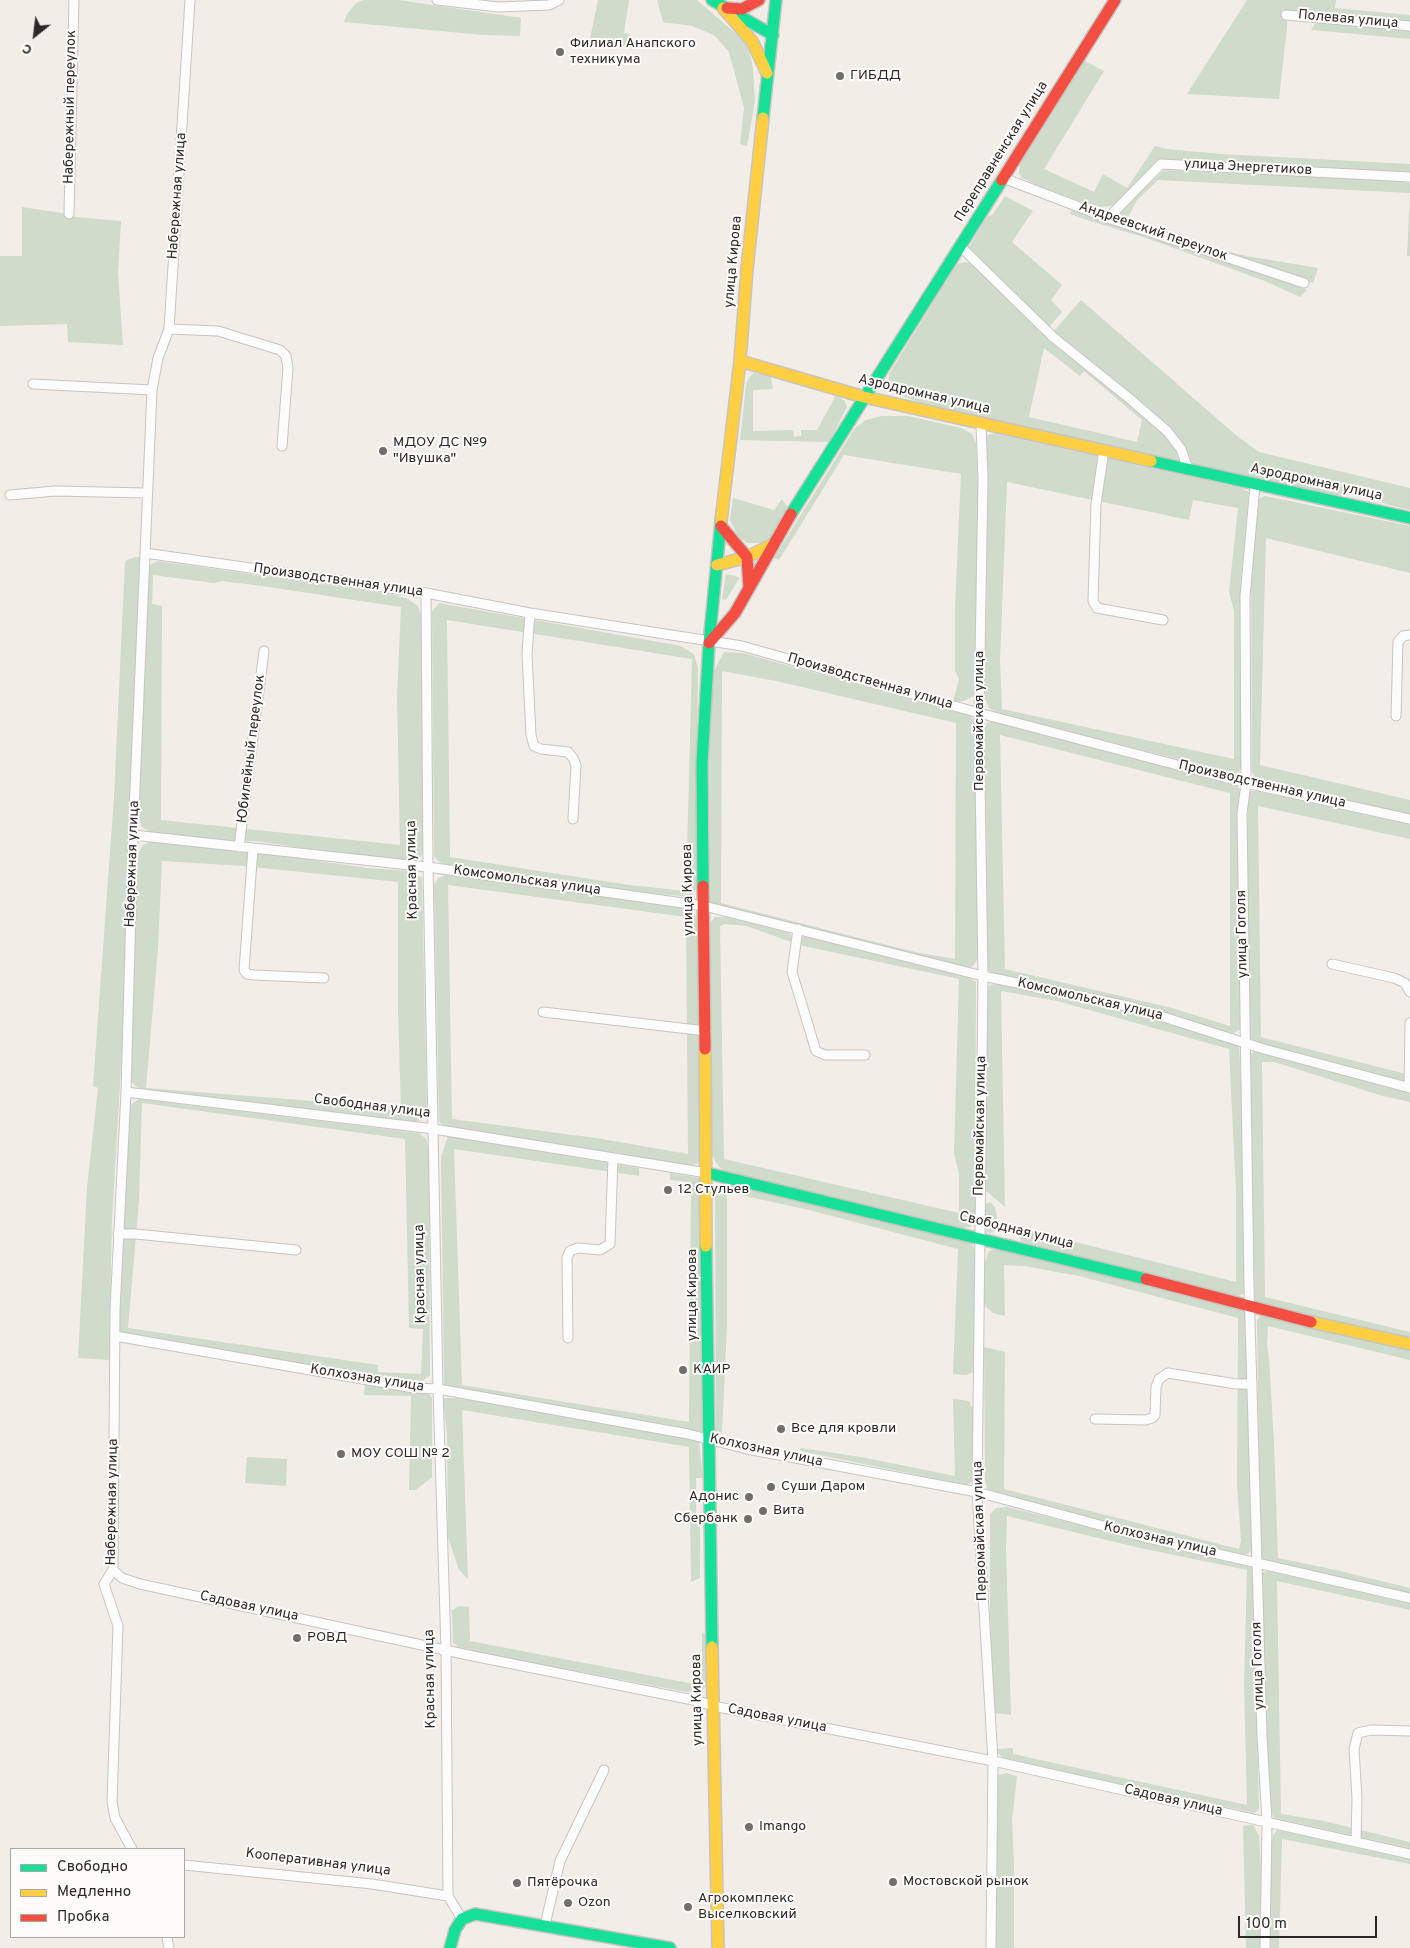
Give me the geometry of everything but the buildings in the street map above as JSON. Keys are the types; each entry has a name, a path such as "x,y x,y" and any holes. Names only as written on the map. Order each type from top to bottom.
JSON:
{"main road":[{"path":"712,0 772,35"},
{"path":"723,8 742,9 759,0"},
{"name":"улица Кирова","path":"718,1948 708,1440 706,1031 702,763 712,610 740,361 747,269 776,0"},
{"name":"Переправненская улица","path":"864,397 961,247 1115,0"},
{"path":"723,8 752,42 768,75"},
{"name":"Аэродромная улица","path":"740,361 864,397 1410,518"},
{"path":"709,642 735,613 772,545 864,397"},
{"path":"721,526 747,557 749,588"},
{"path":"717,565 747,557 772,545"},
{"path":"712,610 726,616 735,613"},
{"name":"Свободная улица","path":"707,1173 1252,1305 1341,1330 1410,1344"},
{"path":"450,1948 455,1930 462,1919 475,1914 670,1948"}],"street":[{"name":"Набережный переулок","path":"69,214 74,0"},
{"path":"437,0 498,7 550,5 559,0"},
{"name":"Набережная улица","path":"131,1848 115,1818 112,1802 118,1626 104,1584 113,1570 118,1234 126,1092 133,835 152,390 158,358 169,329 192,1"},
{"name":"Полевая улица","path":"1286,15 1410,26"},
{"name":"улица Энергетиков","path":"1108,218 1161,164 1410,177"},
{"name":"Андреевский переулок","path":"1003,178 1108,218 1304,283"},
{"path":"961,247 1053,337 1123,392 1167,431 1181,448 1188,469"},
{"path":"169,329 218,330 280,350 286,356 288,368 282,446"},
{"path":"33,384 152,390"},
{"name":"Первомайская улица","path":"981,424 983,479 979,713 983,976 977,1492 993,1762 991,1948"},
{"path":"1104,450 1096,504 1093,601 1097,608 1163,620"},
{"name":"улица Гоголя","path":"1255,485 1245,597 1246,783 1242,814 1244,1041 1252,1305 1256,1562 1267,1822 1264,1948"},
{"path":"10,495 55,491 147,493"},
{"name":"Производственная улица","path":"144,553 426,593 530,613 742,646 979,713 1246,783 1410,819"},
{"name":"Красная улица","path":"426,593 428,867 438,1389 446,1650 448,1896"},
{"path":"530,613 527,654 531,735 534,746 541,749 568,752 573,758 576,765 573,819"},
{"path":"1396,716 1398,642 1403,636 1410,635"},
{"name":"Юбилейный переулок","path":"239,847 264,651"},
{"name":"Комсомольская улица","path":"133,835 428,867 704,906 983,976 1132,1007 1244,1041 1264,1049 1409,1088 1410,1023"},
{"path":"253,848 244,970 247,974 324,978"},
{"path":"798,929 792,972 816,1051 825,1055 865,1055"},
{"path":"1332,964 1394,978 1405,983 1410,992"},
{"path":"543,1012 706,1031"},
{"name":"Свободная улица","path":"126,1092 434,1129 707,1173"},
{"path":"568,1338 567,1258 570,1251 578,1248 600,1250 610,1244 613,1158"},
{"path":"118,1234 136,1234 296,1250"},
{"name":"Колхозная улица","path":"115,1336 414,1388 438,1389 688,1434 708,1440 977,1492 1125,1532 1410,1598"},
{"path":"1094,1419 1146,1420 1152,1418 1155,1415 1156,1387 1159,1379 1168,1373 1236,1384 1252,1384"},
{"name":"Садовая улица","path":"113,1570 122,1578 140,1584 446,1650 698,1701 713,1706 993,1762 1410,1854"},
{"path":"1356,1841 1357,1798 1354,1749 1358,1733 1371,1730 1410,1731"},
{"path":"545,1925 560,1861 604,1770"},
{"name":"Кооперативная улица","path":"185,1865 372,1884 448,1896"},
{"path":"448,1896 462,1919"}],"green space":[{"path":"364,0 399,0 521,18 520,36 483,35 344,22 347,14 356,3"},
{"path":"598,0 629,0 624,33 629,34 627,47 589,43"},
{"path":"657,0 697,0 748,44 753,68 755,101 747,146 740,144 744,108 729,52 714,35 692,26 663,22"},
{"path":"1247,0 1336,0 1335,8 1410,15 1410,22 1282,10 1281,17 1287,18 1287,27 1279,99 1187,94"},
{"path":"1316,22 1410,31 1410,39 1311,30"},
{"path":"1083,60 1104,71 1044,169 1094,192 1103,174 1127,188 1155,146 1167,149 1221,154 1410,164 1410,172 1162,161 1123,199 1111,206 1096,207 1041,187 1022,178 1019,173 1020,163"},
{"path":"1164,170 1395,180 1410,183 1410,193 1158,180 1137,200 1128,217 1188,240 1241,255 1318,268 1313,283 1130,221 1120,214 1120,211"},
{"path":"1410,193 1410,256 1407,256"},
{"path":"1005,196 1033,211 1012,242 1062,285 1051,300 1062,312 1049,327 969,247 987,217 993,214"},
{"path":"22,207 62,213 66,216 121,221 118,273 123,345 68,342 67,324 0,326 0,256 22,256"},
{"path":"1072,209 1270,275 1307,290 1300,297 1265,281 1146,238 1070,214"},
{"path":"964,262 972,263 1165,433 1176,447 1181,461 921,403 892,392 888,385 889,374 957,264","holes":["1044,348 1080,376 1084,371 1142,420 1137,442 1029,417"]},
{"path":"1081,300 1237,436 1259,452 1410,488 1410,510 1386,504 1354,491 1332,497 1191,463 1186,452 1053,332"},
{"path":"754,373 768,375 771,378 773,389 753,390 753,431 793,430 794,437 801,436 801,430 817,430 836,395 845,401 847,407 829,442 740,440 746,385 749,377"},
{"path":"882,416 908,416 961,428 972,434 976,443 978,491 974,696 964,701 953,702 959,679 955,671 955,606 961,474 844,455 779,560 774,558 855,428 866,420"},
{"path":"994,433 1241,488 1249,492 1241,583 1243,765 1238,774 1001,715 989,708 985,698 988,474 985,441 988,435","holes":["1007,482 1189,520 1193,500 1238,508 1229,592 1234,611 1234,759 1002,709 1000,661"]},
{"path":"1265,496 1410,526 1410,573 1266,538 1260,765 1410,800 1410,814 1267,782 1256,779 1252,772 1251,587 1255,517 1259,499"},
{"path":"733,498 774,510 782,499 789,510 767,543 747,543 738,536 730,520"},
{"path":"141,557 125,1001 112,1219 109,1360 78,1358 87,1187 98,1088 93,1086 114,797 125,561"},
{"path":"158,561 392,594 408,599 418,606 422,618 423,852 420,859 413,862 394,861 254,841 221,842 151,833 141,826 137,809 146,577 150,565","holes":["153,575 214,583 222,581 255,585 401,607 397,697 400,845 161,820 162,606 152,604"]},
{"path":"726,574 739,577 739,579 726,600 722,599"},
{"path":"439,603 681,646 694,654 698,668 696,890 690,897 581,886 448,866 438,861 434,856 432,612","holes":["447,620 692,659 686,891 629,885 450,857"]},
{"path":"724,652 743,653 971,716 974,722 976,749 976,872 979,887 977,960 973,966 966,968 710,903 709,718 714,671","holes":["722,671 776,681 956,723 955,959 915,952 721,903"]},
{"path":"995,721 1233,784 1239,788 1240,1029 1233,1034 1129,1002 994,974 988,970 985,728 987,722","holes":["1000,735 1230,793 1230,1026 1172,1008 1005,969"]},
{"path":"1260,790 1410,823 1410,839 1258,806 1261,1037 1410,1075 1410,1084 1255,1042 1249,1038 1246,917 1248,795 1251,791"},
{"path":"149,842 270,854 367,868 411,871 422,878 427,1115 422,1120 412,1122 145,1091 135,1086 129,1077 129,1062 138,854 143,845","holes":["162,861 243,866 398,882 398,1009 401,1111 301,1100 146,1088 158,948"]},
{"path":"446,875 691,909 698,921 699,1162 692,1166 675,1165 445,1128 439,1121 434,885 438,878","holes":["448,885 686,917 688,1154 596,1138 452,1119"]},
{"path":"715,917 728,917 789,933 792,937 791,942 747,926 724,924 720,926 724,1159 959,1213 959,1174 954,1153 959,979 799,945 802,938 807,936 960,973 976,982 975,1222 970,1227 962,1228 726,1173 717,1164 712,1155 710,923"},
{"path":"997,983 1132,1010 1239,1043 1243,1134 1244,1293 1231,1296 1020,1241 1022,1230 1236,1282 1236,1192 1229,1049 1057,1001 1001,991 1005,1207 985,1190 988,989 990,985"},
{"path":"1255,1050 1410,1091 1410,1102 1383,1096 1274,1062 1262,1062 1265,1297 1410,1332 1410,1341 1255,1302 1249,1056"},
{"path":"139,1099 419,1133 426,1139 429,1150 430,1375 423,1381 356,1374 124,1334 119,1331 130,1105","holes":["142,1103 405,1139 409,1328 423,1329 421,1374 378,1372 378,1365 128,1328 139,1201"]},
{"path":"448,1136 639,1168 639,1176 454,1149 462,1385 689,1422 691,1182 670,1180 670,1173 700,1178 702,1432 444,1388 441,1157"},
{"path":"729,1184 967,1241 973,1246 976,1256 973,1372 966,1375 953,1374 958,1249 809,1210 727,1192 727,1325 722,1433 716,1433 715,1193 720,1187"},
{"path":"990,1202 995,1207 997,1218 994,1232 989,1233 985,1231 983,1226 985,1204"},
{"path":"996,1249 1244,1308 1248,1314 1252,1550 1246,1555 1065,1513 988,1492 985,1481 984,1347 1005,1352 1004,1489 1239,1549 1241,1541 1237,1484 1238,1318 1079,1276 1024,1266 1004,1265 1005,1316 993,1313 984,1305 985,1262 989,1251"},
{"path":"1261,1315 1269,1315 1410,1349 1410,1360 1268,1326 1267,1344 1274,1442 1278,1558 1410,1588 1410,1593 1260,1559 1257,1320"},
{"path":"365,1383 428,1393 432,1398 432,1477 416,1490 409,1490 411,1396 364,1395"},
{"path":"443,1398 464,1398 692,1437 699,1442 703,1478 696,1478 696,1518 700,1518 700,1578 691,1582 689,1447 462,1410 468,1579 459,1570 448,1537 447,1434"},
{"path":"953,1399 969,1401 973,1410 973,1480 967,1485 800,1451 801,1448 861,1457 955,1476"},
{"path":"247,1457 287,1459 286,1486 245,1483"},
{"path":"1007,1507 1148,1542 1247,1563 1253,1568 1259,1808 1255,1813 1005,1760 998,1753 997,1749 1013,1748 1013,1754 1247,1805 1244,1684 1247,1570 1140,1548 1007,1516 1006,1549 1011,1715 994,1713 990,1614 990,1514 996,1508"},
{"path":"1270,1570 1410,1602 1410,1610 1277,1581 1281,1814 1324,1821 1410,1842 1410,1848 1275,1818 1271,1813 1265,1731 1261,1573"},
{"path":"459,1606 469,1607 470,1641 694,1684 695,1680 698,1682 699,1687 696,1691 687,1692 460,1649 453,1642 452,1610"},
{"path":"702,1633 705,1634 707,1685 702,1690"},
{"path":"1006,1773 1017,1776 1012,1820 1014,1948 995,1948 995,1822 998,1775"},
{"path":"1253,1825 1259,1835 1261,1870 1260,1948 1246,1948 1243,1826"},
{"path":"1279,1828 1410,1857 1410,1864 1282,1839 1279,1948 1271,1948 1269,1928 1271,1848 1273,1835"}],"traffic: fast":[{"path":"712,0 773,35"},
{"path":"763,118 776,0"},
{"path":"791,514 1002,180"},
{"path":"1151,461 1410,518"},
{"path":"703,886 702,763 709,643 721,521"},
{"path":"707,1173 1146,1279"},
{"path":"706,1246 712,1647"},
{"path":"450,1948 455,1930 462,1919 475,1914 670,1948"}],"traffic: slow":[{"path":"723,8 752,41 767,73"},
{"path":"721,521 740,361 747,269 763,118"},
{"path":"740,361 864,397 1151,461"},
{"path":"717,565 747,557 772,545"},
{"path":"705,1049 706,1246"},
{"path":"1311,1322 1410,1344"},
{"path":"712,1647 718,1948"}],"traffic: jam":[{"path":"727,8 742,9 759,0"},
{"path":"1002,180 1115,0"},
{"path":"709,643 735,613 791,514"},
{"path":"721,526 747,557 749,588"},
{"path":"703,886 705,1049"},
{"path":"1146,1279 1311,1322"}],"place":[{"name":"Филиал Анапского техникума","path":"560,52"},
{"name":"ГИБДД","path":"840,76"},
{"name":"МДОУ ДС №9 \"Ивушка\"","path":"383,451"},
{"name":"12 Стульев","path":"668,1190"},
{"name":"КАИР","path":"683,1370"},
{"name":"Все для кровли","path":"781,1429"},
{"name":"МОУ СОШ № 2","path":"341,1454"},
{"name":"Суши Даром","path":"771,1487"},
{"name":"Адонис","path":"749,1497"},
{"name":"Вита","path":"763,1511"},
{"name":"Сбербанк","path":"748,1519"},
{"name":"РОВД","path":"297,1638"},
{"name":"Imango","path":"749,1827"},
{"name":"Мостовской рынок","path":"893,1882"},
{"name":"Пятёрочка","path":"517,1883"},
{"name":"Ozon","path":"568,1903"},
{"name":"Агрокомплекс Выселковский","path":"688,1907"}]}
